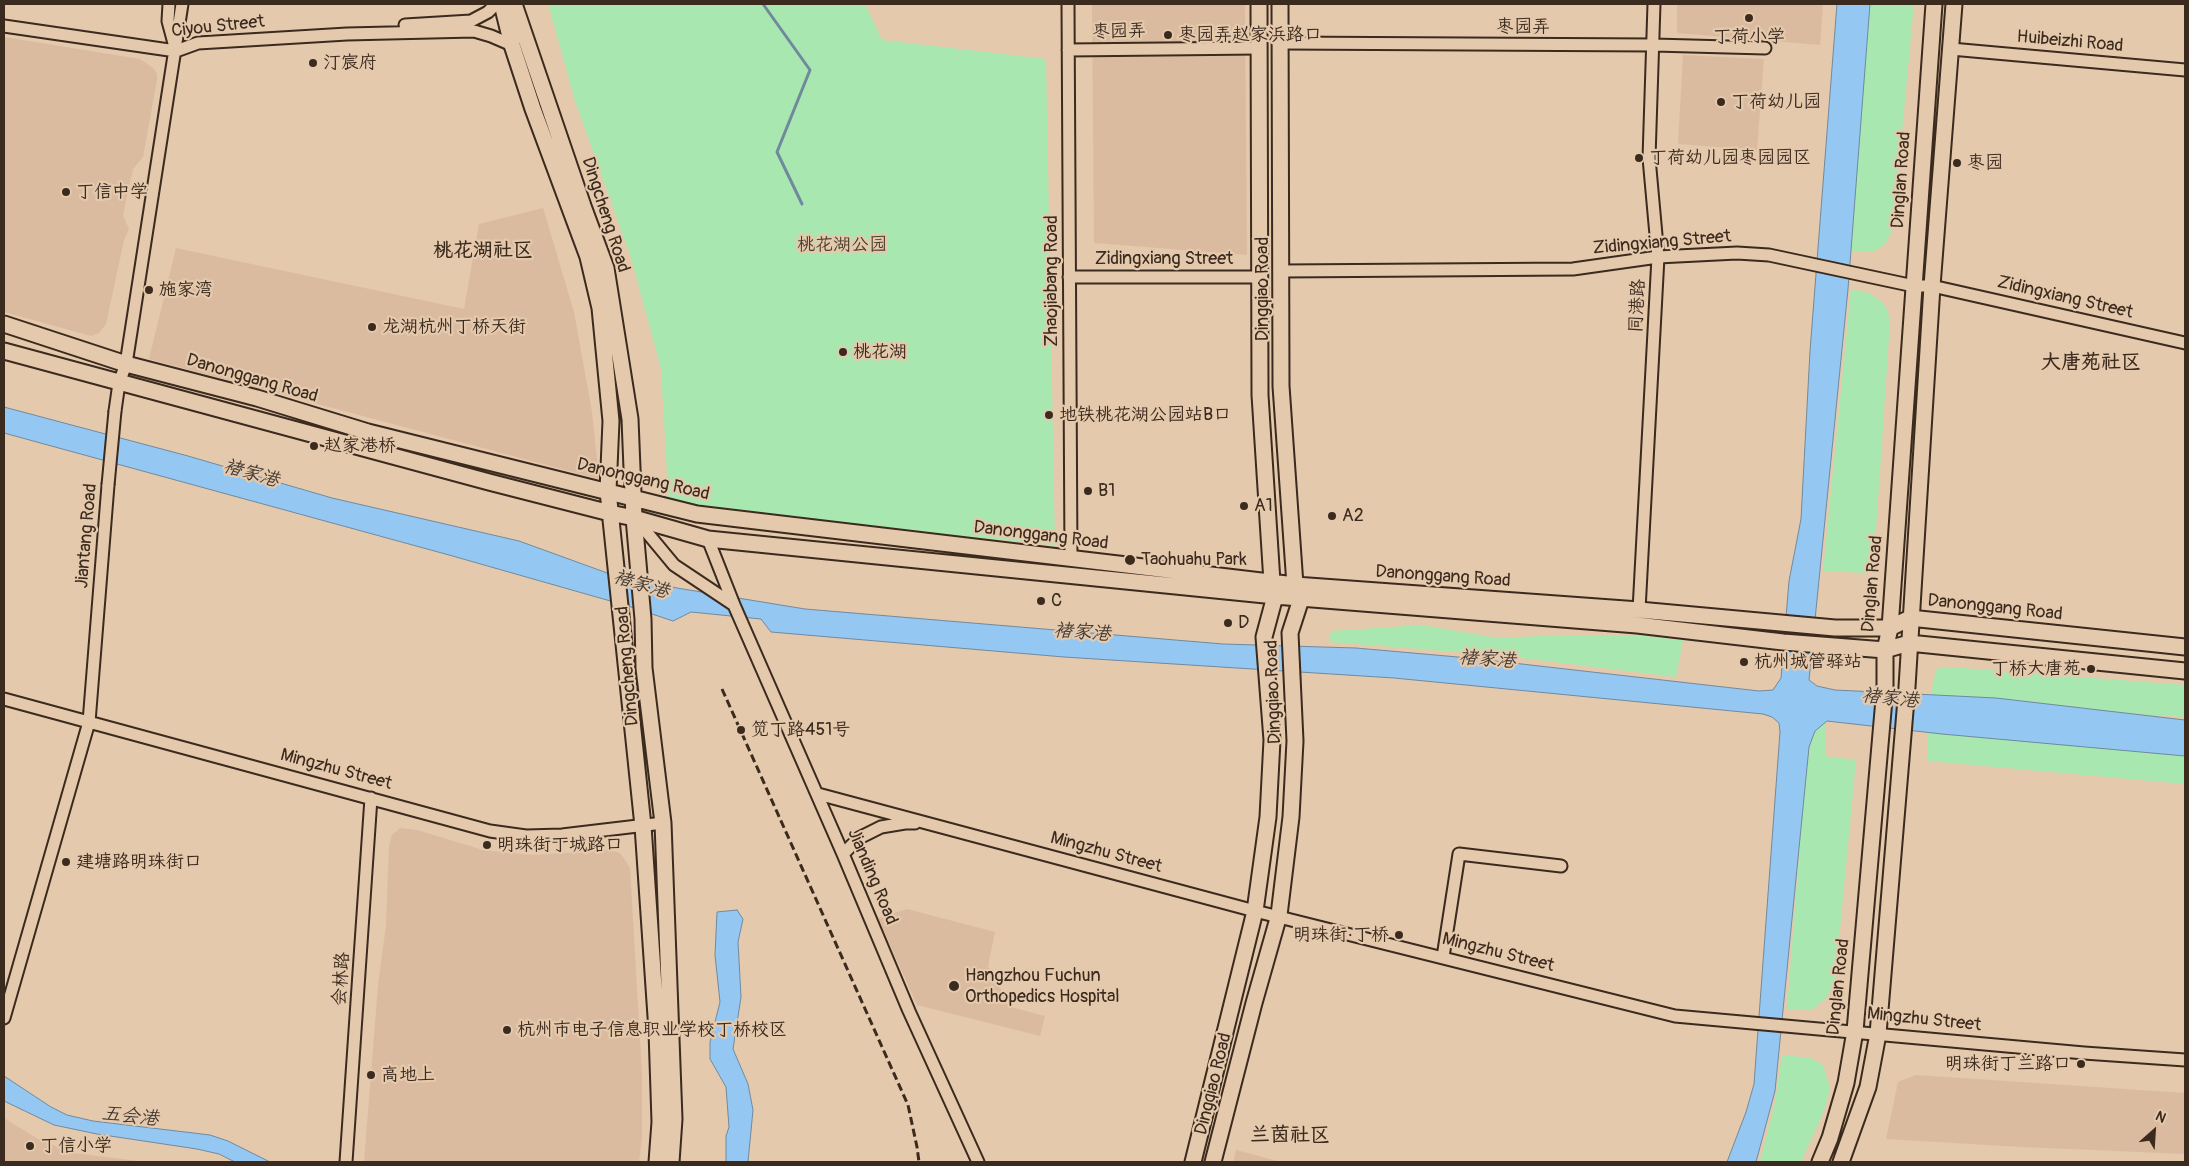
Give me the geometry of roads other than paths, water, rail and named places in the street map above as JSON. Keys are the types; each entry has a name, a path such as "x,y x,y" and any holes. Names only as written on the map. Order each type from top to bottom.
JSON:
{"main road":[{"name":"Dingcheng Road","path":"502,4 512,45 533,109 588,257 600,308 611,421 608,491 643,826 657,1031 660,1122 657,1162"},
{"name":"Dingcheng Road","path":"514,4 606,268 630,419 634,518 643,619 644,668 663,823 674,1119 671,1162"},
{"name":"Dingqiao Road","path":"1193,1162 1255,911 1268,817 1272,750 1264,637 1273,589 1260,395 1259,4"},
{"name":"Dingqiao Road","path":"1213,1162 1279,915 1291,816 1295,741 1290,633 1298,592 1280,386 1282,271 1280,4"},
{"name":"Dinglan Road","path":"1820,1162 1830,1138 1846,1084 1854,1031 1885,688 1885,650 1890,628 1934,4"},
{"path":"1841,1162 1868,1087 1878,1034 1907,687 1932,286 1954,4"},
{"name":"Danonggang Road","path":"4,324 126,364 258,398 368,432 697,514 1071,558 1273,589"},
{"name":"Danonggang Road","path":"4,351 708,539 1273,589 1637,625 1783,642 1830,644 1885,650 1909,643 2185,671"},
{"name":"Danonggang Road","path":"1298,592 1639,610 1835,628 1890,628 1910,618 2185,647"}],"street":[{"name":"Jiantang Road","path":"169,4 168,21 176,51"},
{"name":"Jiantang Road","path":"4,1018 89,722 115,411 119,383 126,364 182,4"},
{"name":"Ciyou Street","path":"347,34 362,28 471,21 488,12 496,4"},
{"name":"Zhaojiabang Road","path":"1068,4 1071,558"},
{"name":"同港路","path":"1639,610 1658,257 1649,158 1654,4"},
{"name":"Ciyou Street","path":"4,26 176,51 198,43 347,34 474,31 512,45"},
{"name":"枣园弄","path":"1281,43 1654,45 1765,48"},
{"name":"枣园弄","path":"1068,50 1259,48"},
{"name":"Huibeizhi Road","path":"1951,49 2185,70"},
{"name":"Zidingxiang Street","path":"1282,271 1573,269 1658,257 1738,253 1769,255 1914,286 1932,286 2185,344"},
{"name":"Zidingxiang Street","path":"1069,277 1259,276"},
{"path":"634,518 674,565 734,605"},
{"name":"Jianding Road","path":"708,539 734,605 818,794 909,1011 978,1162"},
{"name":"Mingzhu Street","path":"4,699 490,831 526,836 562,835 663,823"},
{"name":"Mingzhu Street","path":"818,794 1255,911 1279,915 1674,1016 2084,1053 2185,1060"},
{"name":"会林路","path":"346,1162 372,798"},
{"path":"843,854 859,838 881,826 905,823 934,825"},
{"path":"1443,957 1459,854 1561,866"}],"water":[{"name":"褚家港","path":"1837,4 1870,4 1848,289 1809,680 1817,686 1835,690 1996,698 2185,720 2185,756 1942,734 1827,721 1815,731 1809,747 1775,1091 1756,1162 1727,1162 1746,1112 1754,1084 1780,732 1779,723 1772,717 1763,714 1394,678 1064,657 771,632 761,619 691,612 673,621 628,606 449,555 4,433 4,407 188,456 332,498 519,541 610,574 677,588 805,609 1223,644 1356,648 1469,658 1759,691 1773,690 1781,678 1789,581 1801,519 1810,351"},
{"path":"737,910 743,919 738,942 741,997 733,1049 748,1084 753,1110 748,1162 726,1162 726,1136 729,1127 726,1087 710,1059 710,1042 720,1002 715,955 717,912"},
{"path":"4,1076 51,1107 67,1115 93,1121 210,1135 228,1141 270,1162 235,1162 219,1154 197,1149 97,1134 54,1125 4,1101"}],"waterway":[{"path":"763,4 810,70 777,152 802,204"}],"railway":[{"path":"722,689 908,1105 919,1162"}],"place":[{"name":"丁荷小学","path":"1749,18"},
{"name":"枣园弄赵家浜路口","path":"1168,35"},
{"name":"汀宸府","path":"313,63"},
{"name":"丁荷幼儿园","path":"1721,102"},
{"name":"丁荷幼儿园枣园园区","path":"1639,158"},
{"name":"枣园","path":"1957,163"},
{"name":"丁信中学","path":"66,192"},
{"name":"施家湾","path":"149,290"},
{"name":"龙湖杭州丁桥天街","path":"372,327"},
{"name":"桃花湖","path":"843,352"},
{"name":"地铁桃花湖公园站B口","path":"1049,415"},
{"name":"赵家港桥","path":"314,446"},
{"name":"B1","path":"1088,491"},
{"name":"A1","path":"1244,506"},
{"name":"A2","path":"1332,516"},
{"name":"Taohuahu Park","path":"1130,560"},
{"name":"C","path":"1041,601"},
{"name":"D","path":"1228,623"},
{"name":"杭州城管驿站","path":"1744,662"},
{"name":"丁桥大唐苑","path":"2091,669"},
{"name":"笕丁路451号","path":"741,730"},
{"name":"明珠街丁城路口","path":"487,845"},
{"name":"建塘路明珠街口","path":"66,862"},
{"name":"明珠街·丁桥","path":"1399,935"},
{"name":"Hangzhou Fuchun Orthopedics Hospital","path":"954,986"},
{"name":"杭州市电子信息职业学校丁桥校区","path":"507,1030"},
{"name":"明珠街丁兰路口","path":"2081,1064"},
{"name":"高地上","path":"371,1075"},
{"name":"丁信小学","path":"30,1146"}],"district":[{"name":"桃花湖社区","path":"483,251"},
{"name":"大唐苑社区","path":"2091,363"},
{"name":"兰茵社区","path":"1290,1136"}],"park label":[{"name":"桃花湖公园","path":"842,245"}],"water label":[{"name":"五会港","path":"130,1117"}]}
